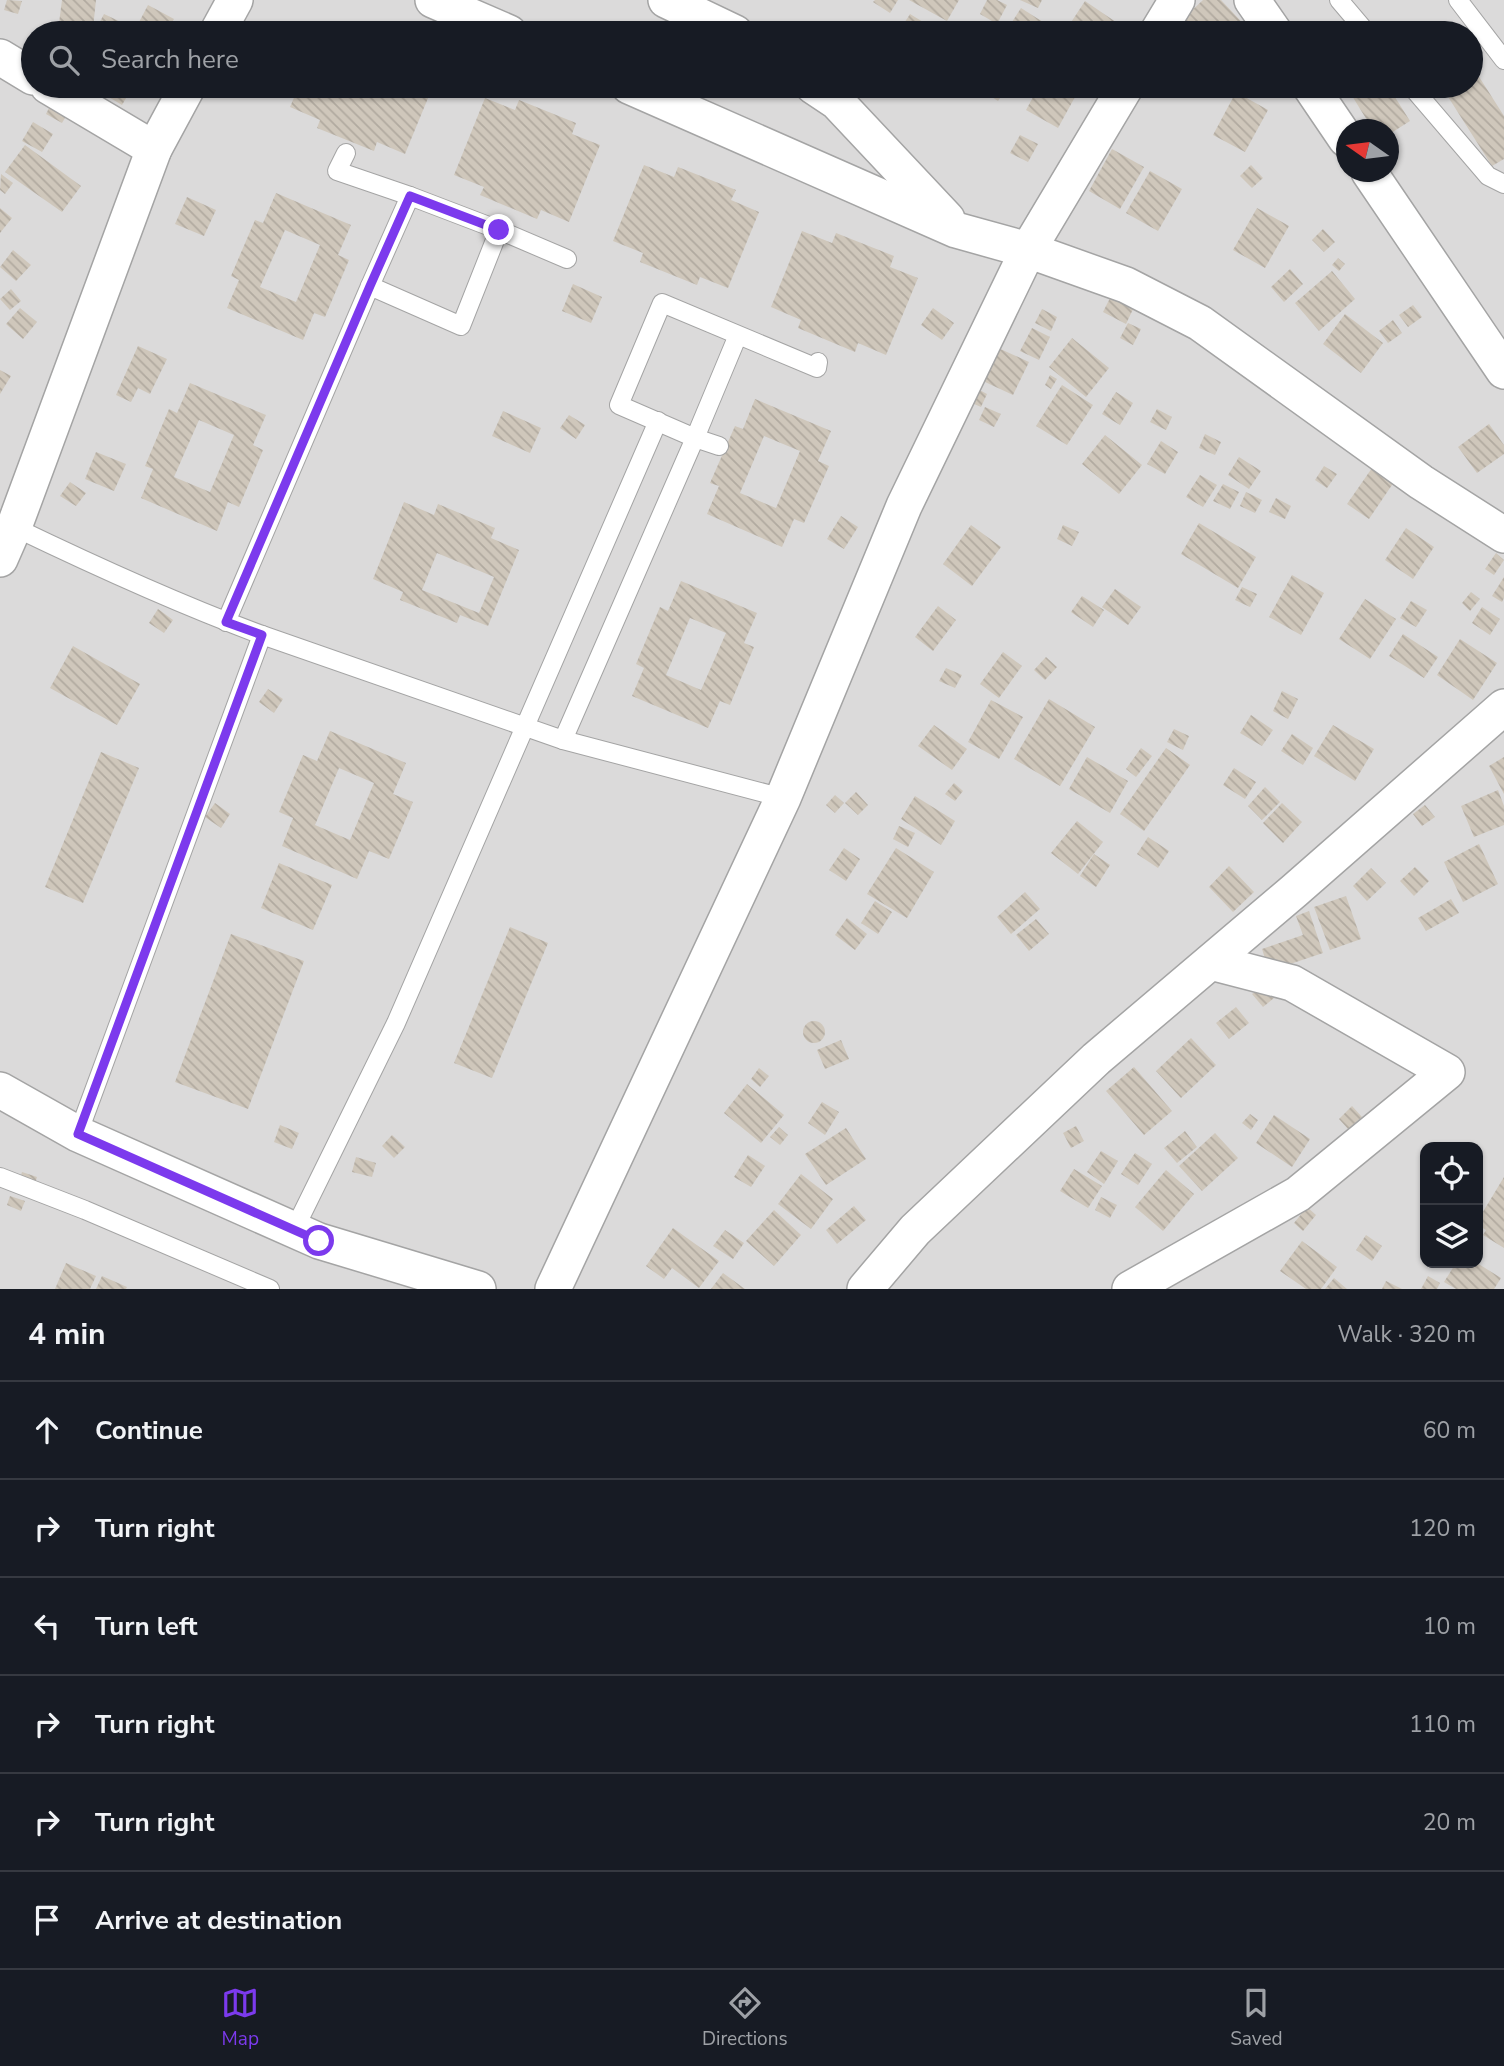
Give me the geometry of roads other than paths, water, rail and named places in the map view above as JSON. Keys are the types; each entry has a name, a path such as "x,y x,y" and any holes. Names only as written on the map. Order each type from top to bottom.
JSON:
{"street":[{"path":"224,21 235,0"},
{"path":"433,0 481,21"},
{"path":"666,0 710,21"},
{"path":"1164,21 1177,0"},
{"path":"1252,0 1267,21"},
{"path":"0,57 21,70"},
{"path":"68,98 154,149"},
{"path":"0,559 7,519 154,149 182,98"},
{"path":"656,98 956,230 1028,250 1126,285 1200,323 1421,482 1504,535"},
{"path":"831,98 956,230"},
{"path":"553,1289 783,798 904,506 1028,250 1119,98"},
{"path":"1318,98 1336,124"},
{"path":"1376,182 1504,371"},
{"path":"865,1289 915,1230 1096,1059 1504,706"},
{"path":"1130,1289 1298,1194 1447,1072 1292,983 1211,962"},
{"path":"0,1090 78,1134 319,1241 478,1289"}],"lane":[{"path":"1339,0 1357,21"},
{"path":"1458,0 1474,21"},
{"path":"1483,33 1504,60"},
{"path":"1421,98 1488,176 1504,184"},
{"path":"346,153 337,171 499,230 567,259"},
{"path":"226,622 410,196"},
{"path":"370,286 461,326 499,230"},
{"path":"719,446 619,405 663,303 817,368 818,362"},
{"path":"563,740 738,335"},
{"path":"294,1230 396,1023 658,421"},
{"path":"7,519 71,554 262,635 563,740 783,798"},
{"path":"78,1134 262,635"},
{"path":"0,1177 270,1289"}]}
